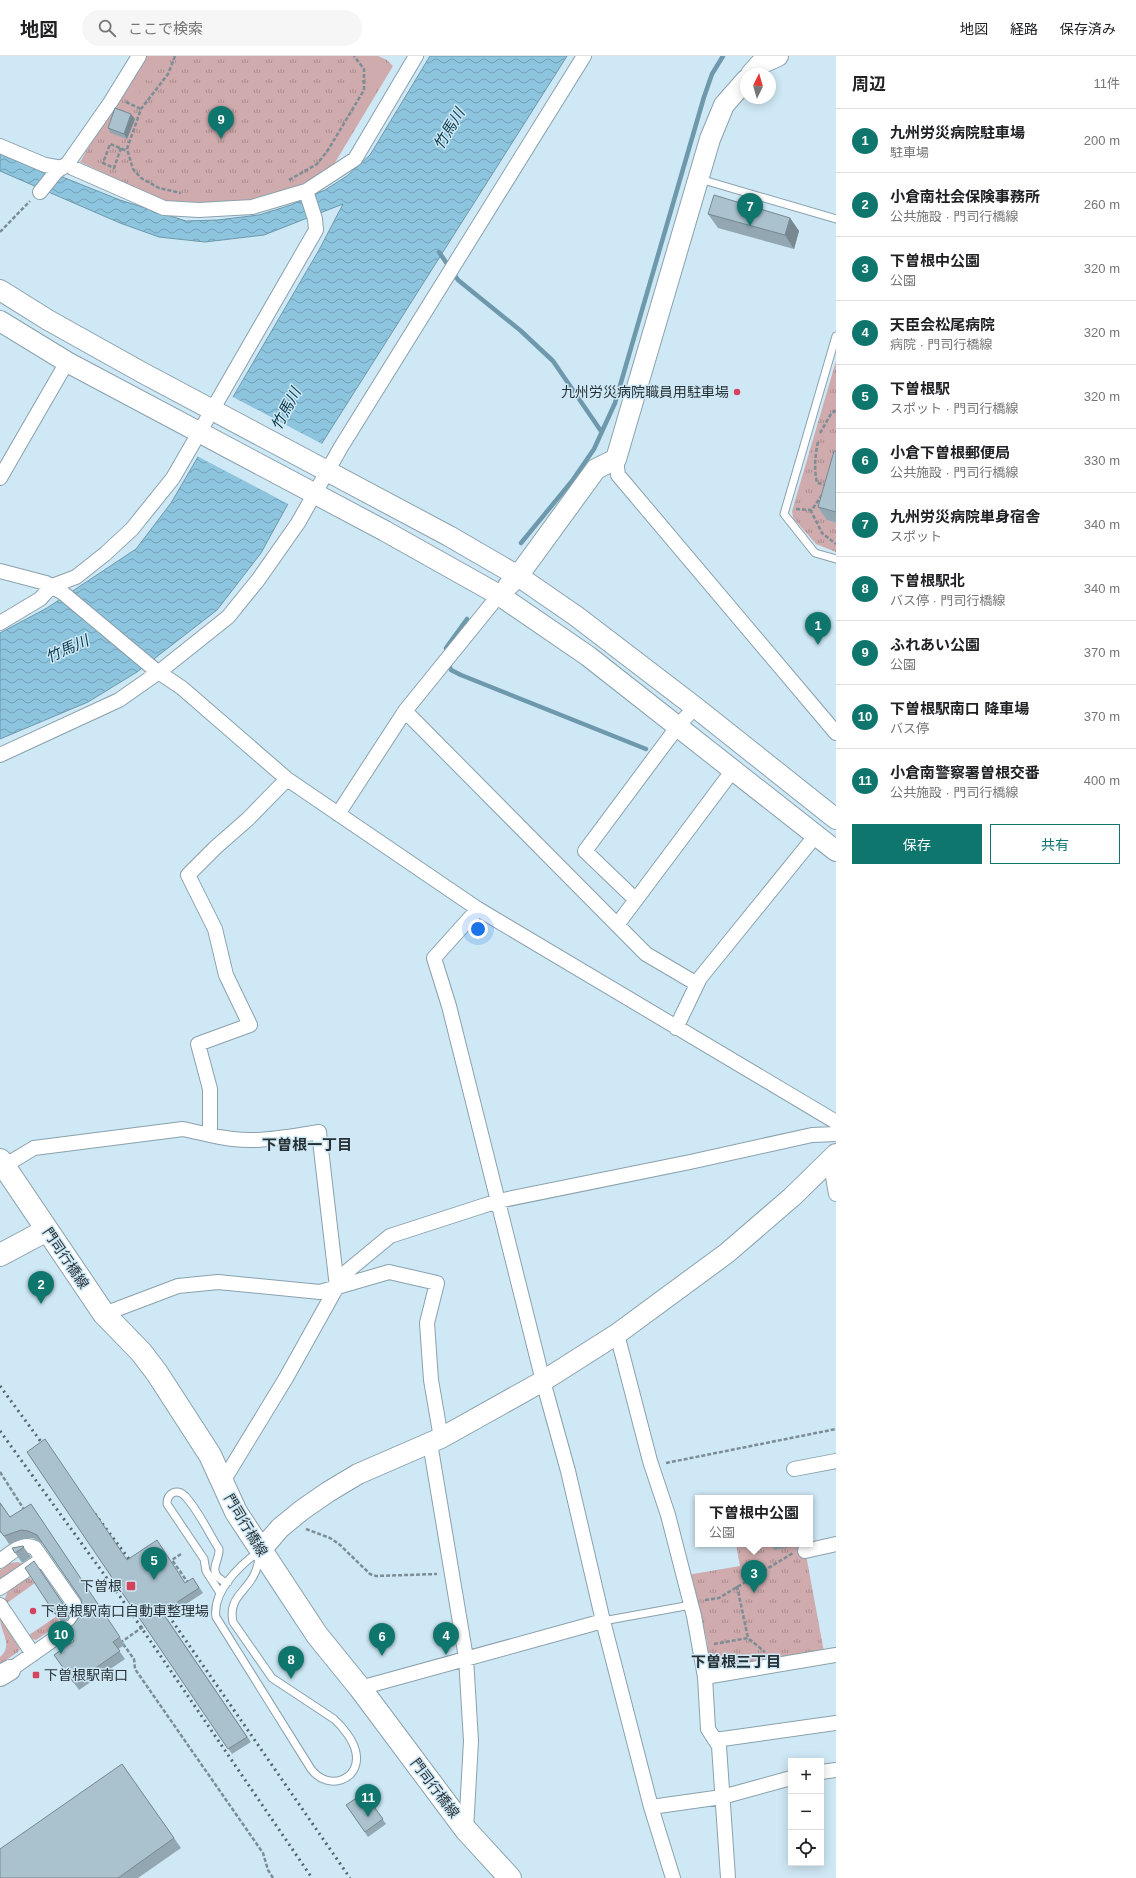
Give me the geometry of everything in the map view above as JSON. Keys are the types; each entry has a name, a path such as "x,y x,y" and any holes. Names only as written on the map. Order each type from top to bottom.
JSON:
{"main road":[{"name":"門司行橋線","path":"2,1163 104,1314 141,1352 157,1373 210,1455 236,1512 317,1635 360,1688 466,1830 510,1878"},
{"path":"0,1255 47,1230"}],"street":[{"path":"40,192 62,168 110,103 138,56"},
{"path":"0,146 45,165 73,168 164,208 199,210 252,206 306,191 355,159 416,56"},
{"path":"0,755 119,700 228,617 258,580 325,470 584,56"},
{"path":"756,68 760,64 778,56"},
{"path":"740,87 724,105 710,139 616,459 618,475 836,733"},
{"path":"0,623 57,590 105,554 132,529 173,478 202,435 316,230 315,218 306,191"},
{"path":"0,290 48,320 449,536 518,576 576,616 695,707 836,819"},
{"path":"0,321 67,362 419,550 499,595 588,656 836,851"},
{"path":"0,478 67,362"},
{"path":"338,814 405,711 499,595 518,576 596,469 616,459"},
{"path":"0,571 46,583 57,590 157,671 182,688 287,779 478,909 836,1122"},
{"path":"636,900 585,851 678,726 695,707"},
{"path":"405,711 646,954 697,984"},
{"path":"617,925 734,770"},
{"path":"210,1135 210,1089 198,1044 250,1025 226,976 215,929 188,875 216,847 248,819 287,779"},
{"path":"676,1028 700,978 816,835"},
{"path":"478,909 434,958 449,1006 543,1381 568,1471 603,1621 650,1807 673,1878"},
{"path":"2,1163 34,1148 183,1129 229,1140 259,1141 319,1132 337,1287"},
{"path":"222,1483 286,1378 344,1274 390,1236 498,1201 812,1135 836,1134"},
{"path":"833,1156 836,1194"},
{"path":"261,1550 280,1528 328,1492 358,1474 436,1440 543,1381 617,1334 727,1253 792,1196 833,1156"},
{"path":"104,1314 178,1286 218,1282 320,1292 389,1272 437,1283 427,1322 436,1440 452,1574 466,1658 471,1741 466,1830"},
{"path":"617,1334 652,1466 668,1515 692,1605 705,1677 708,1729 719,1746 728,1878"},
{"path":"794,1469 836,1461"},
{"path":"805,1551 836,1544"},
{"path":"0,1561 21,1546 26,1545 35,1548 79,1611 78,1618 74,1625 5,1673"},
{"path":"0,1588 43,1559"},
{"path":"0,1605 33,1654"},
{"path":"360,1688 603,1621"},
{"path":"705,1677 836,1655"},
{"path":"715,1740 836,1723"},
{"path":"824,1772 836,1770"},
{"path":"650,1807 722,1797 788,1779"}],"lane":[{"path":"698,178 836,219"},
{"path":"836,336 784,514 815,553 836,559"},
{"path":"220,1593 206,1571 204,1559 167,1504 170,1494 180,1492 188,1500 219,1549 218,1560 214,1570 215,1574 224,1582 228,1582"},
{"path":"261,1550 254,1574 234,1603 232,1614 233,1622 264,1669 272,1678 340,1724 354,1747 356,1754 355,1768 345,1778 330,1782 322,1780 316,1776 219,1624 214,1608 220,1593 245,1561 261,1550"},
{"path":"204,1559 218,1560"},
{"path":"603,1621 692,1605"}],"path":[{"path":"174,56 168,74 141,109 128,151 133,169 141,178 159,188 188,194"},
{"path":"283,183 317,164 328,150 364,90 364,70 354,56"},
{"path":"121,148 114,168 103,163 110,144 121,148 128,151"},
{"path":"0,232 40,192"},
{"path":"826,485 817,483 816,453 823,426 836,410"},
{"path":"824,489 828,480"},
{"path":"812,510 819,502 823,493"},
{"path":"793,508 812,510"},
{"path":"812,510 822,533 836,544"},
{"path":"652,1466 836,1429"},
{"path":"0,1472 25,1509 26,1516"},
{"path":"304,1528 330,1538 370,1574 376,1576 452,1574"},
{"path":"692,1605 697,1601 719,1598 790,1553 805,1551"},
{"path":"181,1554 172,1560 189,1585"},
{"path":"737,1586 748,1638 770,1656"},
{"path":"151,1621 120,1642 134,1659 135,1669 263,1853 268,1870 273,1878"},
{"path":"707,1645 748,1638"}],"green space":[{"path":"142,56 378,56 387,60 393,66 333,166 306,183 280,193 250,202 216,205 169,203 80,162"},
{"path":"147,56 166,56 163,64 157,62 151,82 144,79 137,99 127,96 125,90"},
{"path":"356,56 379,59 390,67 333,164 318,175 284,191 248,200 230,202 174,202 168,201 151,193 154,187 181,195 197,197 235,197 273,190 307,175 320,165 366,91 366,72"},
{"path":"836,361 836,490 828,520 836,523 836,552 816,544 793,518 792,511"},
{"path":"737,1547 805,1547 824,1652 708,1673 705,1661 708,1653 707,1641 698,1603 687,1575 740,1566"},
{"path":"18,1562 23,1564 0,1579 0,1570 10,1563"},
{"path":"26,1578 30,1578 35,1583 7,1603 29,1635 57,1616 59,1619 55,1627 36,1640 29,1638 4,1601 7,1593"},
{"path":"0,1618 20,1649 0,1664 0,1657 6,1648 6,1643"}],"water":[{"name":"竹馬川","path":"430,56 567,56 317,451 261,553 217,610 137,672 88,702 0,739 0,633 47,608 136,549 171,503 319,250 343,204 264,235 205,242 159,237 120,223 0,171 0,152 120,200 186,221 217,220 259,215 291,205 325,190 347,176 370,155"}],"pier":[{"path":"231,396 324,445 290,505 197,456"}],"building":[{"path":"115,108 131,114 124,134 108,128"},
{"path":"714,195 790,218 785,235 708,214"},
{"path":"834,451 836,452 836,512 818,507"},
{"path":"45,1439 127,1560 157,1540 185,1583 193,1578 199,1588 162,1612 247,1737 228,1749 27,1452"},
{"path":"0,1503 10,1517 31,1504 120,1637 113,1642 120,1651 74,1683 54,1655 74,1641 66,1630 74,1624 80,1615 82,1605 81,1599 37,1535 21,1530 4,1536 0,1531"},
{"path":"24,1547 15,1553 12,1548"},
{"path":"34,1561 63,1604 61,1610 55,1614 25,1568"},
{"path":"122,1764 174,1838 118,1878 0,1878 0,1849"},
{"path":"364,1793 383,1819 365,1832 346,1805"}],"waterway":[{"path":"521,543 572,481 594,449 615,403 704,97 712,74 723,56"},
{"path":"439,252 458,280 521,331 553,361 601,431"},
{"path":"447,655 446,648 467,619"},
{"path":"448,662 451,670 461,675 646,749"}],"railway":[{"path":"0,1386 47,1450"},
{"path":"0,1431 119,1595 312,1878"},
{"path":"95,1514 135,1567"},
{"path":"162,1606 350,1878"}],"place":[{"name":"ふれあい公園","path":"221,139"},
{"name":"九州労災病院単身宿舎","path":"750,226"},
{"name":"九州労災病院職員用駐車場","path":"737,392"},
{"name":"九州労災病院駐車場","path":"818,645"},
{"name":"小倉南社会保険事務所","path":"41,1304"},
{"name":"下曽根駅","path":"154,1580"},
{"name":"下曽根","path":"131,1586"},
{"name":"下曽根中公園","path":"754,1593"},
{"name":"下曽根駅南口自動車整理場","path":"33,1611"},
{"name":"下曽根駅南口 降車場","path":"61,1654"},
{"name":"天臣会松尾病院","path":"446,1655"},
{"name":"小倉下曽根郵便局","path":"382,1656"},
{"name":"下曽根駅南口","path":"36,1675"},
{"name":"下曽根駅北","path":"291,1679"},
{"name":"小倉南警察署曽根交番","path":"368,1817"}],"district":[{"name":"下曽根一丁目","path":"307,1145"},
{"name":"下曽根三丁目","path":"736,1662"}]}
